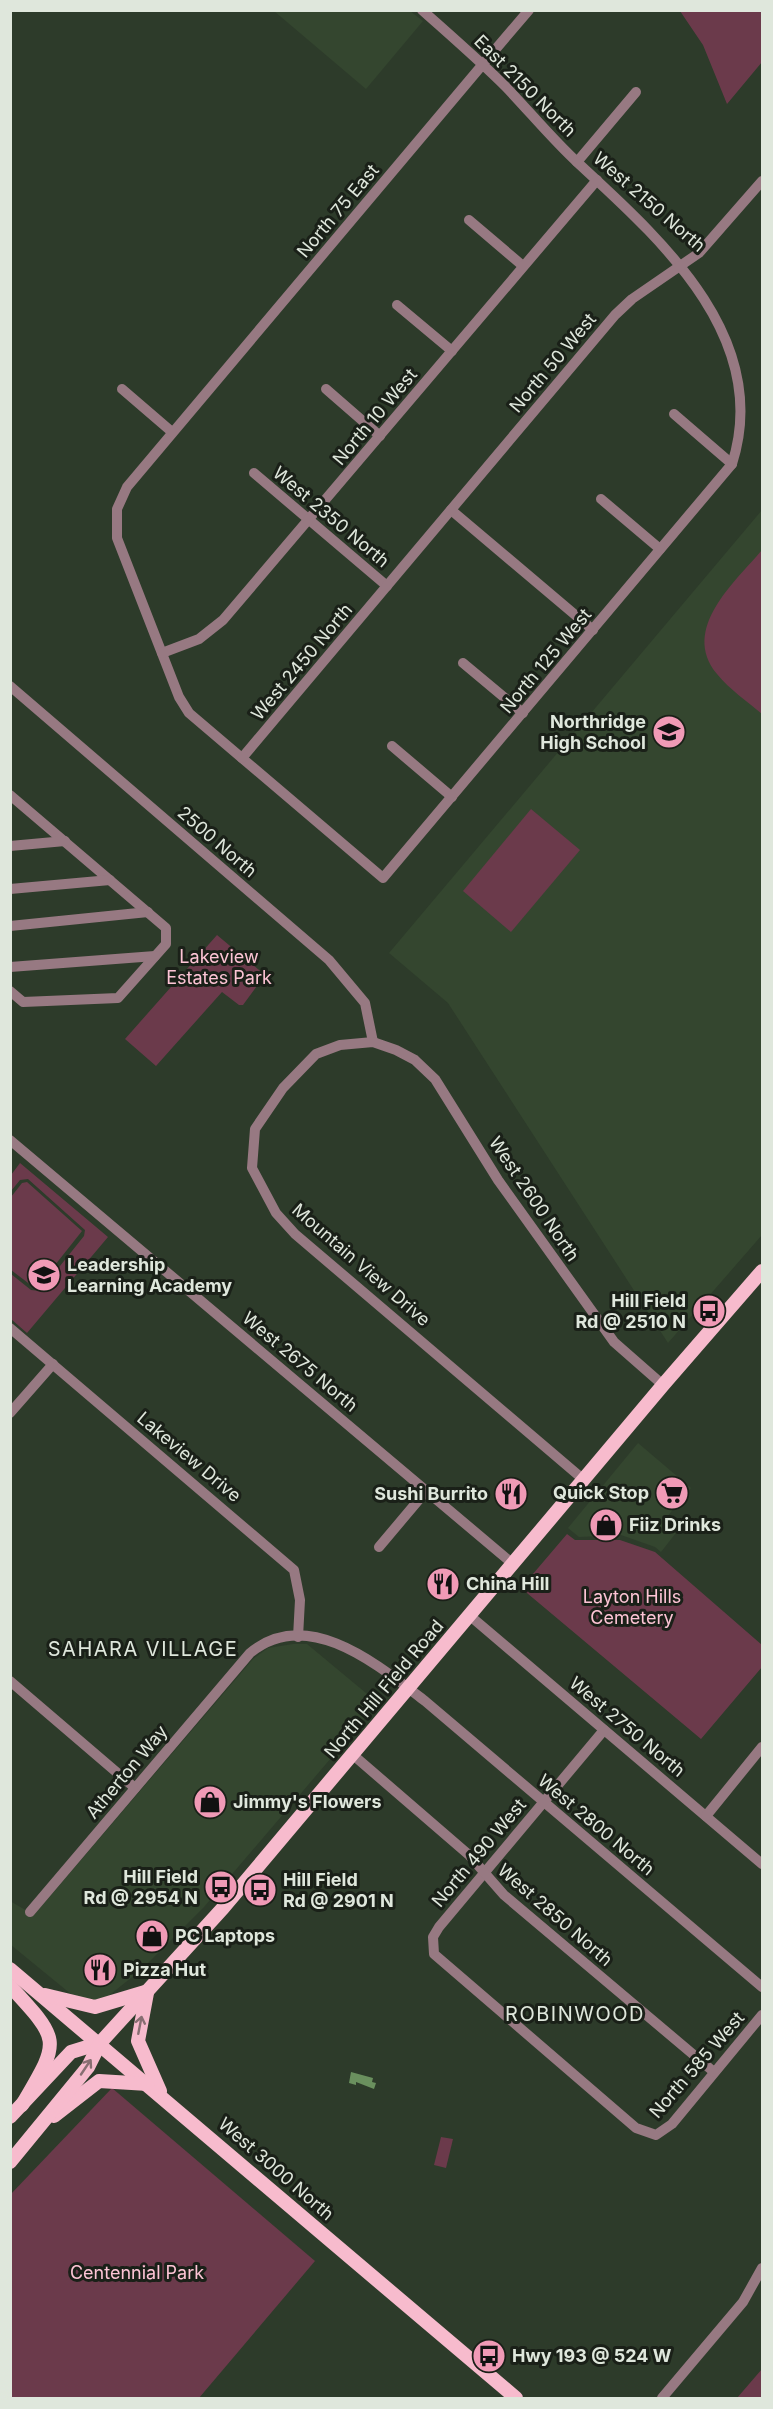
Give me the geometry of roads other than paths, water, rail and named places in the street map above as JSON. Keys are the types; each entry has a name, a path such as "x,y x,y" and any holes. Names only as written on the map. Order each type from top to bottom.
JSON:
{"main road":[{"name":"North Hill Field Road","path":"34,2133 88,2067 100,2043 223,1908 663,1385 762,1271"},
{"name":"West 3000 North","path":"10,1969 516,2398"},
{"path":"10,1986 41,2019 50,2043 48,2060 22,2105"},
{"path":"39,1993 95,2007 147,1991 138,2041 162,2096"},
{"path":"10,2117 71,2052 100,2043"},
{"path":"10,2162 34,2133 99,2081 148,2084"}],"street":[{"name":"East 2150 North","path":"422,10 483,64 577,162"},
{"name":"North 75 East","path":"162,653 115,526 117,510 127,486 529,10"},
{"path":"577,162 636,92"},
{"name":"West 2150 North","path":"577,162 695,264"},
{"name":"North 10 West","path":"162,653 211,631 309,520 597,180"},
{"name":"North 50 West","path":"387,586 615,315 632,299 695,264 762,181"},
{"path":"469,220 523,266"},
{"path":"398,305 452,351"},
{"path":"122,389 172,432"},
{"path":"326,389 380,436"},
{"path":"674,414 732,464 748,440"},
{"name":"North 125 West","path":"242,758 383,878 732,464"},
{"name":"West 2350 North","path":"254,473 387,586"},
{"path":"601,499 660,549"},
{"path":"452,510 593,630"},
{"name":"West 2450 North","path":"242,758 387,586"},
{"path":"162,653 179,697 189,713 242,758"},
{"path":"463,663 523,713"},
{"name":"2500 North","path":"10,686 329,960 365,1003 373,1042"},
{"path":"392,746 452,797"},
{"path":"10,795 166,928 166,944 118,998 23,1002 10,991"},
{"path":"10,846 65,841"},
{"path":"10,889 110,880"},
{"path":"10,926 148,912"},
{"path":"10,967 155,956"},
{"name":"West 2600 North","path":"373,1042 415,1060 435,1079 498,1180 614,1342 663,1385"},
{"name":"Mountain View Drive","path":"373,1042 340,1045 316,1054 300,1068 268,1107 255,1129 251,1163 261,1188 276,1213 296,1234 584,1479"},
{"name":"West 2675 North","path":"10,1140 513,1564"},
{"name":"Lakeview Drive","path":"10,1328 294,1570 300,1600 298,1637"},
{"path":"10,1413 53,1364"},
{"path":"379,1547 427,1490"},
{"name":"West 2750 North","path":"469,1615 762,1864"},
{"name":"West 2800 North","path":"250,1653 262,1643 298,1637 335,1642 375,1662 762,1987"},
{"name":"Atherton Way","path":"30,1912 250,1653"},
{"path":"10,1681 135,1788"},
{"name":"North 490 West","path":"604,1730 439,1927 432,1946 439,1961 636,2128 656,2135"},
{"path":"706,1816 762,1747"},
{"name":"West 2850 North","path":"352,1754 469,1855 483,1874 504,1895 714,2072"},
{"name":"North 585 West","path":"656,2135 672,2124 762,2015"},
{"path":"662,2398 743,2302 762,2268"}],"place":[{"name":"Northridge High School","path":"669,732"},
{"name":"Leadership Learning Academy","path":"44,1275"},
{"name":"Hill Field Rd @ 2510 N","path":"709,1311"},
{"name":"Quick Stop","path":"672,1493"},
{"name":"Sushi Burrito","path":"511,1494"},
{"name":"Fiiz Drinks","path":"606,1525"},
{"name":"China Hill","path":"443,1584"},
{"name":"Jimmy's Flowers","path":"210,1802"},
{"name":"Hill Field Rd @ 2954 N","path":"221,1887"},
{"name":"Hill Field Rd @ 2901 N","path":"260,1890"},
{"name":"PC Laptops","path":"152,1936"},
{"name":"Pizza Hut","path":"100,1970"},
{"name":"Hwy 193 @ 524 W","path":"489,2356"}],"district":[{"name":"SAHARA VILLAGE","path":"143,1649"},
{"name":"ROBINWOOD","path":"575,2014"}],"park label":[{"name":"Lakeview Estates Park","path":"219,967"},
{"name":"Layton Hills Cemetery","path":"632,1607"},
{"name":"Centennial Park","path":"137,2273"}]}
